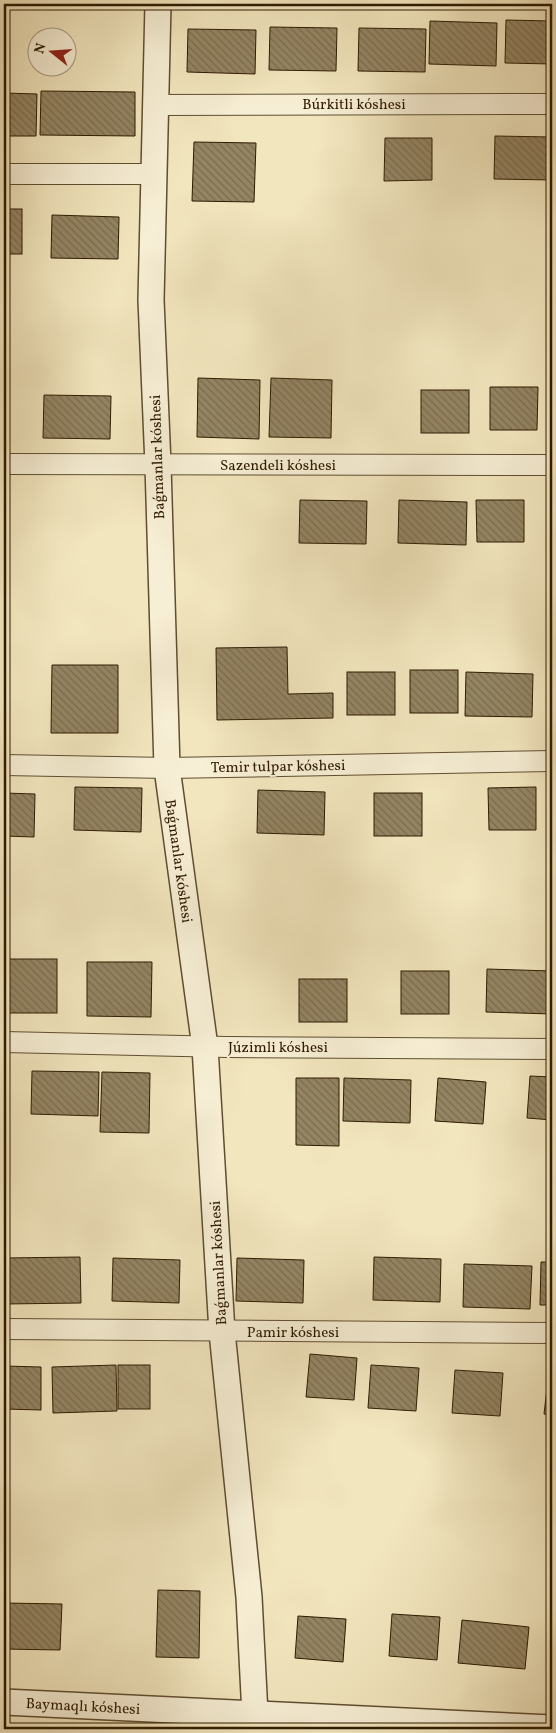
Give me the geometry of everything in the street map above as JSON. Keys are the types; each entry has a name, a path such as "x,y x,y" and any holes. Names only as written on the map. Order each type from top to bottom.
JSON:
{"street":[{"name":"Baǵmanlar kóshesi","path":"158,4 151,300 158,465 166,768 205,1047 222,1332 249,1597 245,1719"},
{"name":"Búrkitli kóshesi","path":"156,105 552,104"},
{"path":"4,174 155,174"},
{"name":"Sazendeli kóshesi","path":"4,464 552,465"},
{"name":"Temir tulpar kóshesi","path":"4,765 166,768 552,761"},
{"name":"Júzimli kóshesi","path":"4,1042 205,1047 552,1049"},
{"name":"Pamir kóshesi","path":"4,1329 552,1333"},
{"name":"Baymaqlı kóshesi","path":"4,1702 245,1719 552,1728"}],"building":[{"path":"506,20 552,21 552,64 505,63"},
{"path":"430,21 497,23 496,66 429,64"},
{"path":"270,27 337,28 336,71 269,70"},
{"path":"359,28 426,29 425,72 358,71"},
{"path":"188,29 256,30 255,74 187,72"},
{"path":"41,91 135,92 135,136 40,135"},
{"path":"4,93 37,94 36,136 4,136"},
{"path":"495,136 552,137 552,180 494,179"},
{"path":"385,138 432,138 432,180 384,181"},
{"path":"194,142 256,143 254,202 192,201"},
{"path":"4,209 22,209 22,254 4,254"},
{"path":"52,215 119,217 118,259 51,258"},
{"path":"198,378 260,380 259,439 197,437"},
{"path":"271,378 332,380 331,438 269,437"},
{"path":"490,387 538,387 537,430 490,430"},
{"path":"421,390 469,390 469,433 421,433"},
{"path":"4,391 8,391 7,434 4,434"},
{"path":"44,395 111,396 110,439 43,438"},
{"path":"300,500 367,501 366,544 299,543"},
{"path":"399,500 467,502 466,545 398,543"},
{"path":"476,500 524,500 524,542 477,542"},
{"path":"287,647 288,694 333,693 333,718 217,720 216,648"},
{"path":"52,665 118,665 118,733 51,733"},
{"path":"410,670 458,670 458,713 410,713"},
{"path":"347,672 395,672 395,715 347,715"},
{"path":"466,672 533,674 532,717 465,716"},
{"path":"75,787 142,788 141,832 74,830"},
{"path":"536,787 536,830 489,830 488,788"},
{"path":"258,790 325,792 324,835 257,833"},
{"path":"4,793 35,794 34,837 4,836"},
{"path":"374,793 422,793 422,836 374,836"},
{"path":"4,959 57,959 57,1013 4,1013"},
{"path":"87,962 152,962 151,1017 87,1016"},
{"path":"487,969 552,971 552,1014 486,1012"},
{"path":"401,971 449,971 449,1014 401,1014"},
{"path":"299,979 347,979 347,1022 299,1022"},
{"path":"32,1071 99,1072 98,1116 31,1114"},
{"path":"102,1072 150,1073 149,1133 100,1132"},
{"path":"530,1076 552,1077 552,1120 527,1118"},
{"path":"296,1078 339,1078 339,1146 296,1145"},
{"path":"344,1078 411,1080 410,1123 343,1121"},
{"path":"438,1078 486,1082 483,1124 435,1121"},
{"path":"80,1257 81,1303 4,1304 4,1258"},
{"path":"374,1257 441,1259 440,1302 373,1300"},
{"path":"113,1258 180,1260 179,1303 112,1301"},
{"path":"237,1258 304,1260 303,1303 236,1301"},
{"path":"541,1262 552,1262 552,1305 540,1305"},
{"path":"464,1264 532,1266 530,1309 463,1307"},
{"path":"310,1354 357,1358 354,1400 306,1397"},
{"path":"116,1365 117,1411 53,1413 52,1367"},
{"path":"118,1365 150,1365 150,1409 118,1409"},
{"path":"371,1365 419,1368 416,1411 368,1408"},
{"path":"4,1366 41,1367 41,1410 4,1409"},
{"path":"455,1370 503,1373 500,1416 452,1413"},
{"path":"549,1371 552,1372 552,1415 544,1414"},
{"path":"158,1590 200,1591 199,1658 156,1657"},
{"path":"4,1603 62,1604 60,1650 4,1649"},
{"path":"392,1614 440,1617 437,1660 389,1656"},
{"path":"298,1616 346,1619 343,1662 295,1658"},
{"path":"462,1620 529,1627 525,1669 458,1663"}]}
